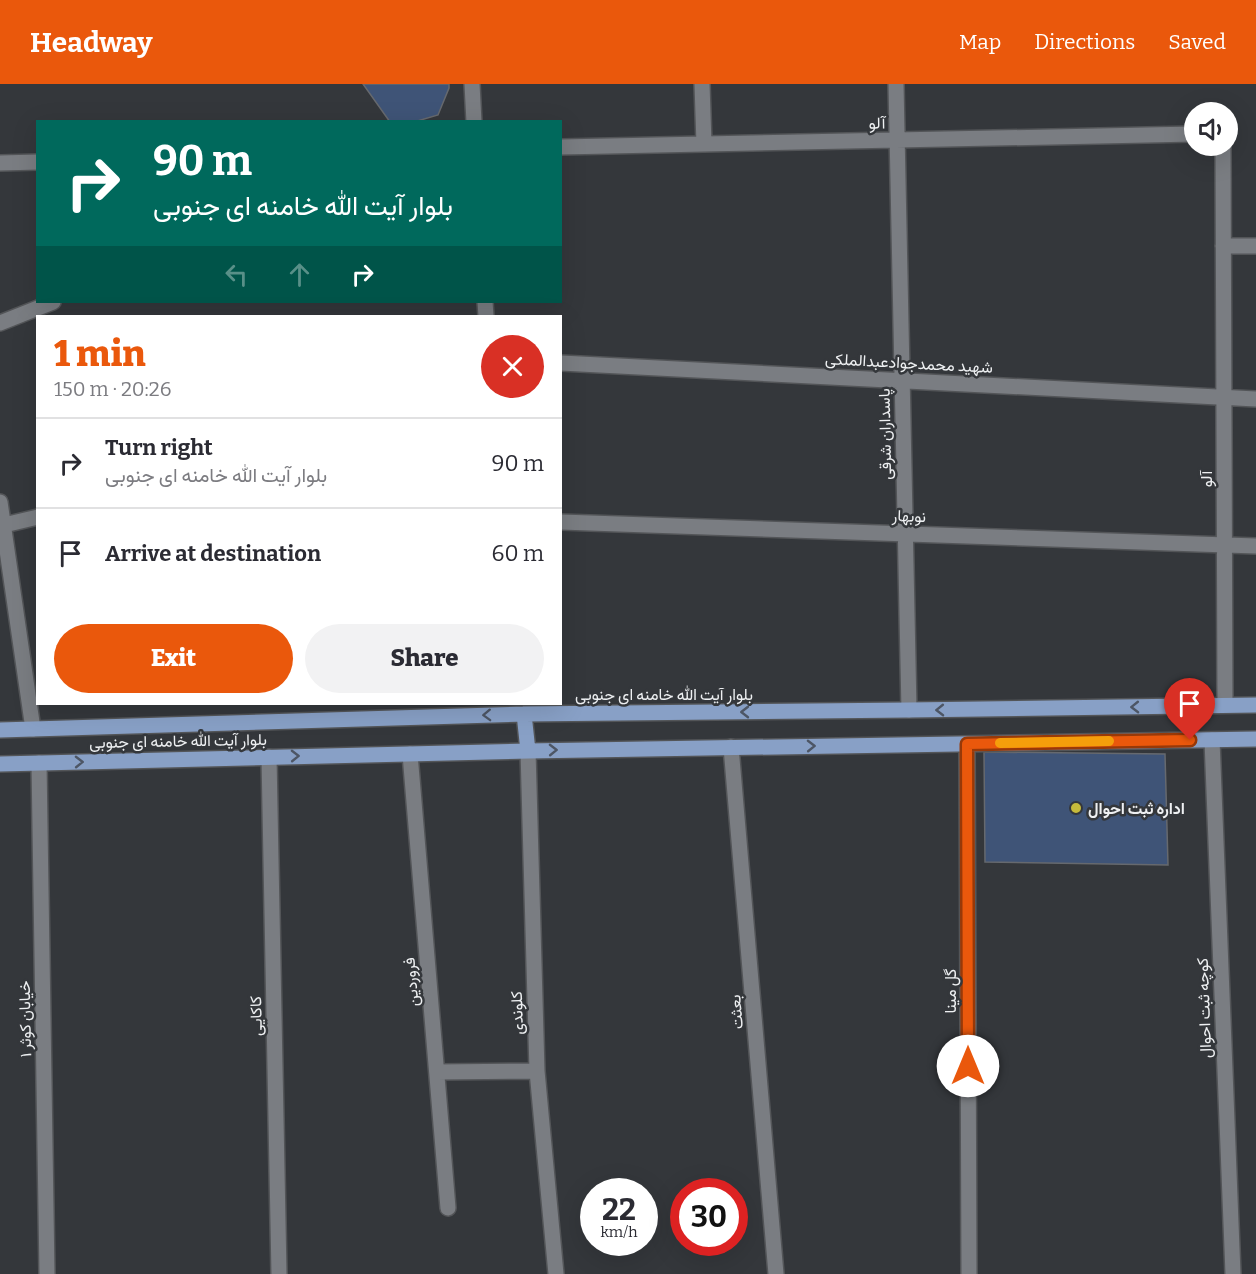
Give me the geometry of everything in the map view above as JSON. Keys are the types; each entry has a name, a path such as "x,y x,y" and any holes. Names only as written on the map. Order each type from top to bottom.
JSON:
{"main road":[{"name":"بلوار آیت الله خامنه ای جنوبی","path":"0,730 524,709 909,710 1256,705"},
{"path":"524,709 528,751"},
{"name":"بلوار آیت الله خامنه ای جنوبی","path":"0,764 528,751 1256,739"}],"street":[{"path":"472,84 474,120"},
{"path":"702,84 704,144"},
{"name":"پاسداران شرقی","path":"896,84 909,710"},
{"name":"آلو","path":"562,147 1184,134"},
{"name":"آلو","path":"1223,156 1226,705"},
{"path":"0,163 36,162"},
{"path":"1223,246 1256,246"},
{"path":"0,323 50,303"},
{"name":"شهید محمدجوادعبدالملکی","path":"562,363 1256,399"},
{"path":"0,502 33,729"},
{"path":"2,526 36,518"},
{"name":"نوبهار","path":"562,522 1256,546"},
{"name":"کوچه ثبت احوال","path":"1212,740 1233,1274"},
{"name":"گل مینا","path":"967,744 969,1274"},
{"name":"بعثت","path":"731,747 776,1274"},
{"name":"کلوندی","path":"528,751 537,1071 556,1274"},
{"name":"فروردین","path":"410,754 448,1208"},
{"name":"کاکایی","path":"269,757 279,1274"},
{"name":"خیابان کوثر ۱","path":"39,763 47,1274"},
{"path":"436,1072 537,1071"}],"building":[{"path":"363,84 449,84 438,115 421,120 389,120"},
{"name":"اداره ثبت احوال","path":"984,752 1165,754 1168,865 985,862"}],"slow traffic":[{"path":"1000,743 1109,741"}],"place":[{"name":"اداره ثبت احوال","path":"1076,808"}],"route":[{"path":"968,1066 967,744 1190,740"}]}
